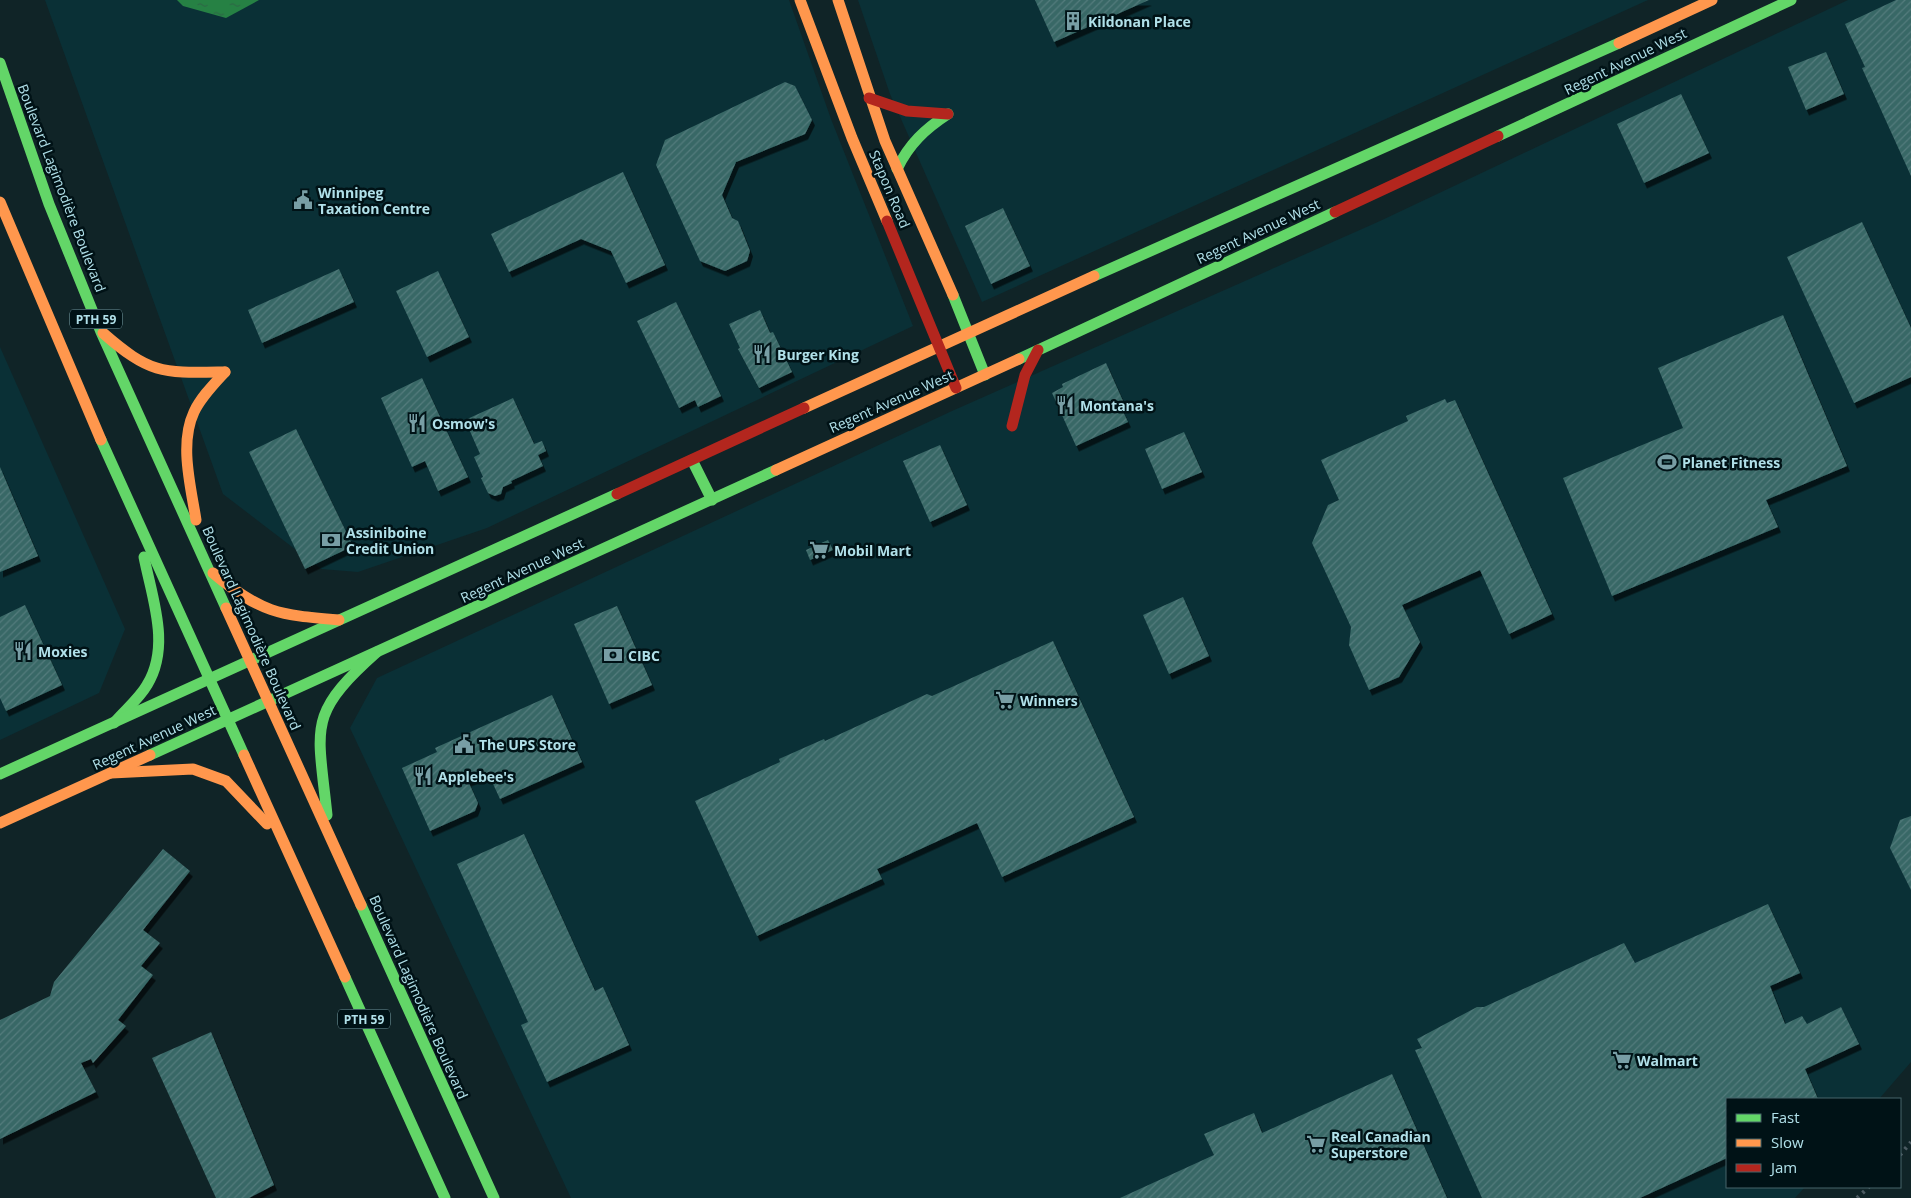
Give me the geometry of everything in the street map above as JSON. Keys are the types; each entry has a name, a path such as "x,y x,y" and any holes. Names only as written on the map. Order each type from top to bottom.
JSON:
{"main road":[{"name":"Stapon Road","path":"800,0 817,37 956,388"},
{"name":"Stapon Road","path":"838,0 842,26 869,98 897,169 969,332 984,375"},
{"name":"Regent Avenue West","path":"0,774 501,548 613,494 692,460 939,345 1506,92 1696,12 1712,0"},
{"path":"1766,0 1788,1"},
{"name":"Regent Avenue West","path":"0,823 956,388 1531,122 1691,41 1788,1"},
{"name":"Boulevard Lagimodière Boulevard","path":"0,63 55,220 101,332 494,1198"},
{"path":"1542,91 1556,71"},
{"path":"1502,109 1506,92"},
{"path":"869,98 890,108 918,115 948,114 915,137 904,151 897,169"},
{"path":"1531,122 1536,106"},
{"path":"1485,142 1494,126"},
{"name":"PTH 59","path":"0,202 52,328 138,522 445,1198"},
{"path":"101,332 126,352 151,368 173,371 225,372 202,398 191,418 188,432 189,471 201,551"},
{"path":"1012,426 1025,374 1038,350"},
{"path":"692,460 712,500"},
{"path":"114,723 147,685 154,671 159,649 157,625 153,613 138,522"},
{"path":"208,568 247,600 264,609 299,616 339,620"},
{"path":"328,834 320,738 322,718 336,692 377,652"},
{"path":"112,773 193,769 226,781 283,840"}],"shaded area":[{"path":"45,0 789,0 831,119 913,326 487,528 358,572 321,569 223,494"},
{"path":"858,0 1648,0 982,302 890,94"},
{"path":"1848,0 1911,0 1911,1062 1880,1098 1726,1098 1726,1188 1804,1188 1795,1198 571,1198 350,728 377,678 952,411 1380,221"},
{"path":"0,347 125,629 99,693 0,740"}],"water":[{"path":"177,0 259,0 226,18 183,6"}],"building":[{"name":"Kildonan Place","path":"1035,0 1149,0 1054,42"},
{"path":"1896,0 1911,0 1911,176 1862,68 1865,67 1845,24"},
{"path":"1826,52 1844,94 1806,110 1788,67"},
{"path":"785,82 795,86 812,120 805,134 736,162 722,195 732,218 738,221 750,251 747,261 725,271 700,261 656,165 665,140"},
{"path":"1681,94 1709,153 1644,183 1617,124"},
{"path":"623,172 665,265 626,283 611,251 581,239 509,272 491,234"},
{"path":"1003,208 1030,266 991,284 965,226"},
{"path":"1862,222 1911,328 1911,377 1854,403 1787,257"},
{"path":"339,269 354,302 262,343 248,310"},
{"path":"438,271 469,337 427,357 396,291"},
{"path":"676,302 721,396 698,407 695,400 679,408 637,321"},
{"name":"Burger King","path":"760,310 770,333 773,332 792,372 759,388 738,349 740,348 729,324"},
{"path":"1783,315 1847,466 1766,500 1778,527 1612,596 1563,478 1683,428 1658,368"},
{"path":"1106,363 1123,401 1119,403 1128,422 1076,446 1052,393 1063,387 1062,384"},
{"name":"Osmow's","path":"422,378 468,477 438,491 425,461 412,467 381,398"},
{"path":"513,398 534,444 542,441 546,451 538,455 543,466 511,481 512,483 503,487 501,494 495,496 488,493 481,478 483,477 474,457 480,454 465,420"},
{"path":"1445,399 1447,403 1455,400 1552,614 1509,634 1480,570 1402,605 1420,642 1399,677 1369,690 1349,645 1351,627 1312,543 1328,505 1339,500 1321,460 1408,421 1406,416"},
{"path":"296,429 353,546 305,569 249,452"},
{"path":"1184,432 1202,472 1162,489 1145,449"},
{"path":"940,445 967,505 930,522 903,461"},
{"path":"0,467 38,556 0,572"},
{"name":"Mobil Mart","path":"828,540 833,550 810,560 806,550"},
{"path":"1183,597 1209,656 1169,674 1143,615"},
{"name":"Moxies","path":"25,605 62,685 6,711 0,698 0,617"},
{"name":"CIBC","path":"617,606 652,685 609,704 574,624"},
{"path":"1053,641 1134,817 1002,877 977,823 877,869 882,879 757,936 695,801 780,762 779,759 824,739 825,741 927,694 932,696"},
{"path":"552,695 582,762 500,799 488,773 468,781 478,803 475,811 430,831 402,768 437,752 435,748"},
{"path":"1911,816 1911,890 1890,848 1900,820"},
{"path":"524,834 595,991 603,987 629,1045 547,1082 521,1025 528,1022 457,864"},
{"path":"163,849 190,871 143,930 160,943 141,966 153,975 118,1020 126,1026 93,1063 91,1059 81,1063 96,1092 0,1139 0,1020 50,996 54,982"},
{"name":"Walmart","path":"1768,904 1800,973 1770,986 1785,1024 1802,1016 1807,1024 1841,1007 1859,1044 1805,1069 1818,1098 1726,1098 1726,1158 1640,1198 1482,1198 1415,1050 1422,1048 1417,1039 1477,1007 1484,1007 1624,943 1635,963"},
{"path":"211,1032 274,1185 249,1198 216,1198 152,1058"},
{"name":"Real Canadian Superstore","path":"1392,1074 1447,1198 1120,1198 1214,1155 1204,1134 1254,1113 1262,1133"}],"railway":[{"path":"1901,1154 1911,1142"},
{"path":"1857,1198 1868,1188"}],"traffic: fast":[{"path":"1498,136 1791,0"},
{"path":"1094,276 1619,43"},
{"path":"0,63 49,204 101,332 226,608"},
{"path":"897,169 918,138 948,114"},
{"path":"1019,359 1335,212"},
{"path":"953,295 985,375"},
{"path":"101,440 244,755"},
{"path":"692,460 712,500"},
{"path":"150,755 776,470"},
{"path":"0,774 617,494"},
{"path":"114,723 144,690 154,670 158,654 158,622 144,557"},
{"path":"327,815 321,761 320,741 322,724 328,708 338,692 354,673 377,652"},
{"path":"361,905 494,1198"},
{"path":"345,977 445,1198"}],"traffic: slow":[{"path":"800,0 852,138 887,221"},
{"path":"838,0 885,141 953,295"},
{"path":"1619,43 1712,0"},
{"path":"0,202 101,440"},
{"path":"804,408 1094,276"},
{"path":"103,333 134,357 159,369 187,372 225,372"},
{"path":"776,470 1019,359"},
{"path":"196,520 189,480 187,438 194,412 200,401 225,372"},
{"path":"213,573 244,597 271,610 300,616 339,620"},
{"path":"226,608 361,905"},
{"path":"0,823 150,755"},
{"path":"244,755 345,977"},
{"path":"111,773 193,769 226,781 267,824"}],"traffic: jam":[{"path":"869,98 907,111 948,114"},
{"path":"1335,212 1498,136"},
{"path":"887,221 956,388"},
{"path":"1012,426 1025,375 1038,350"},
{"path":"617,494 804,408"}],"place":[{"name":"Kildonan Place","path":"1073,21"},
{"name":"Winnipeg Taxation Centre","path":"303,200"},
{"name":"Burger King","path":"762,354"},
{"name":"Montana's","path":"1065,405"},
{"name":"Osmow's","path":"417,423"},
{"name":"Planet Fitness","path":"1667,462"},
{"name":"Assiniboine Credit Union","path":"331,540"},
{"name":"Mobil Mart","path":"819,550"},
{"name":"Moxies","path":"23,651"},
{"name":"CIBC","path":"613,655"},
{"name":"Winners","path":"1005,700"},
{"name":"The UPS Store","path":"464,744"},
{"name":"Applebee's","path":"423,776"},
{"name":"Walmart","path":"1622,1060"},
{"name":"Real Canadian Superstore","path":"1316,1144"}]}
